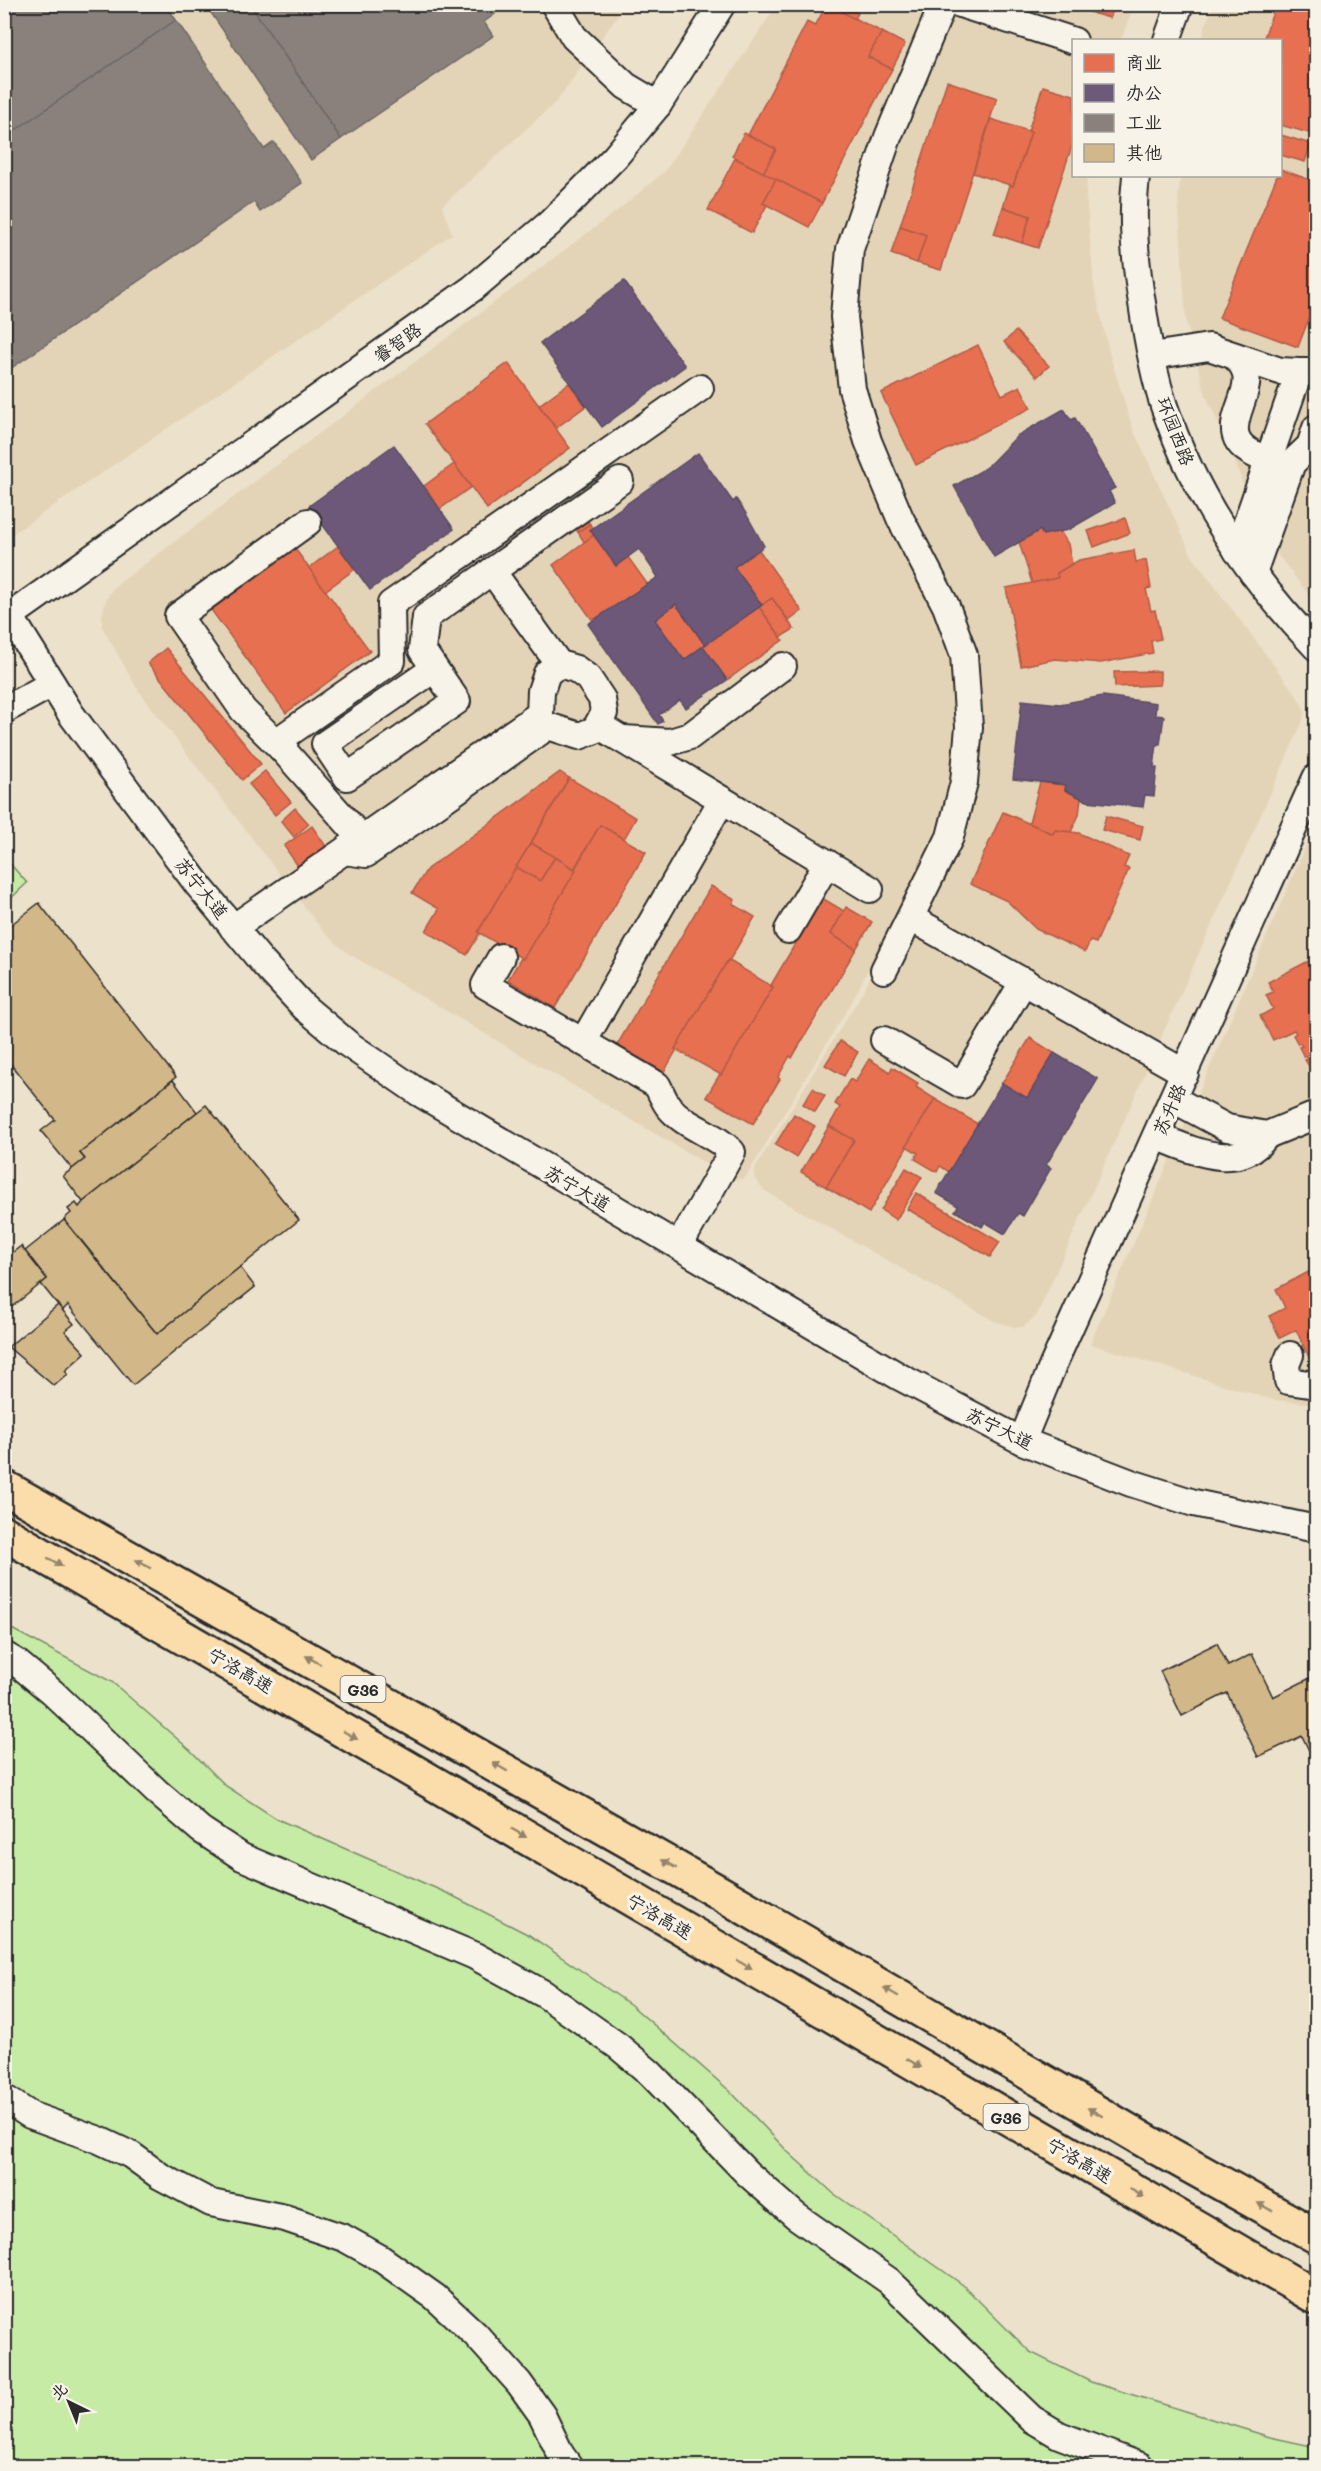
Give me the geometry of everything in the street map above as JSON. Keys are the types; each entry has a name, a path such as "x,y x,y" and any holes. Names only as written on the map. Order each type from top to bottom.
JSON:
{"highway":[{"name":"G36","path":"4,1487 710,1887 1156,2147 1317,2236"},
{"name":"宁洛高速","path":"4,1533 1317,2297"}],"street":[{"path":"554,4 574,37 626,86 658,105"},
{"name":"睿智路","path":"10,615 473,288 550,223 615,157 658,105 722,4"},
{"path":"884,970 950,837 964,782 969,727 964,655 946,606 900,518 868,441 852,389 844,317 849,249 888,137 943,4"},
{"path":"960,4 1072,40"},
{"path":"1167,39 1180,4"},
{"name":"环园西路","path":"1136,177 1133,201 1137,269 1152,356 1164,405 1199,489 1236,552 1280,610 1317,647"},
{"path":"1152,356 1209,347 1280,370 1308,372 1269,460 1236,552"},
{"path":"1235,357 1244,366 1248,378 1235,419 1236,437 1247,452 1269,460"},
{"path":"283,750 286,735 392,661 391,604 700,388"},
{"path":"1253,573 1292,463 1310,446 1317,428"},
{"path":"434,669 325,744 347,777 457,701 422,650 426,617 620,481"},
{"path":"308,522 178,616 243,710 283,750 353,845 366,854 548,726 579,736 595,730 604,713 602,699 588,678 576,669 559,664 492,572"},
{"name":"苏宁大道","path":"10,615 71,714 126,790 234,928 304,1007 348,1044 437,1104 900,1377 1022,1441 1131,1483 1194,1503 1317,1530"},
{"path":"234,928 540,714 541,691 547,673 559,664"},
{"path":"621,738 670,742 690,736 783,666"},
{"path":"4,710 52,684"},
{"path":"598,725 870,889"},
{"name":"苏升路","path":"1022,1441 1053,1365 1317,778"},
{"path":"583,1042 722,800"},
{"path":"788,930 827,863"},
{"path":"911,918 1185,1073"},
{"path":"501,957 485,985 657,1085 668,1106 678,1116 722,1141 732,1152 679,1246"},
{"path":"884,1040 962,1085 1024,981"},
{"path":"1173,1099 1227,1128 1267,1135 1315,1119"},
{"path":"1156,1136 1221,1158 1241,1154 1262,1143 1267,1135"},
{"path":"1290,1355 1286,1365 1288,1381 1317,1385"},
{"path":"4,1655 52,1692 157,1792 201,1830 242,1857 475,1956 544,1994 618,2046 650,2073 747,2173 796,2216 889,2281 1032,2419 1059,2435 1140,2466"},
{"path":"4,2098 30,2115 99,2140 131,2155 160,2176 211,2203 285,2218 344,2238 380,2258 435,2297 475,2334 519,2383 542,2415 561,2455 569,2466"}],"shaded area":[{"path":"922,4 926,8 926,15 845,245 839,352 943,617 959,686 956,768 932,840 853,1000 747,1175 743,1179 734,1180 349,954 336,943 323,931 138,690 102,627 102,615 106,600 118,584 622,207 665,171 777,5"},
{"path":"5,5 625,5 557,101 442,206 452,234 5,539"},
{"path":"931,5 1134,5 1121,39 1072,39 1072,177 1087,177 1086,195 1094,286 1110,356 1133,429 1192,556 1297,696 1305,711 1302,723 1037,1315 1023,1327 1017,1328 994,1321 765,1191 754,1178 755,1168 865,988 944,829 958,781 956,651 890,503 841,290"},
{"path":"1214,5 1316,5 1316,604 1278,555 1251,506 1231,451 1206,396 1186,322 1178,196 1181,177 1282,177 1282,39 1202,39"},
{"path":"1316,822 1316,1404 1273,1400 1090,1344"}],"green space":[{"path":"5,858 27,883 5,904"},
{"path":"4,1625 112,1682 190,1750 226,1786 277,1819 449,1894 529,1935 631,2005 732,2093 789,2153 833,2193 963,2285 1030,2352 1091,2382 1270,2437 1316,2447 1316,2466 5,2466"}],"building: 商业":[{"path":"827,4 882,32 868,57 892,69 822,203 763,173 776,149 748,135 807,22 815,26"},
{"path":"828,4 842,4 858,13 855,19"},
{"path":"1068,4 1098,4 1095,14"},
{"path":"1098,4 1115,4 1110,18 1095,14"},
{"path":"1276,4 1316,4 1316,135 1282,126 1282,39 1263,39"},
{"path":"882,32 905,44 892,69 868,57"},
{"path":"947,81 997,98 941,270 917,263 926,235 900,226"},
{"path":"1043,86 1072,94 1072,146 1038,248 1022,243 1030,216 1003,207 1010,185 1013,186 1031,132 1028,131"},
{"path":"991,119 1031,132 1013,186 973,173"},
{"path":"744,133 776,149 763,173 732,156"},
{"path":"1282,135 1311,144 1305,162 1282,156"},
{"path":"735,158 776,179 763,203 767,205 752,233 708,210"},
{"path":"1282,170 1316,182 1316,300 1298,347 1219,318 1277,177 1282,177"},
{"path":"776,179 822,203 809,227 763,203"},
{"path":"1003,207 1030,216 1022,243 994,234"},
{"path":"900,226 926,235 917,263 891,254"},
{"path":"1016,331 1049,366 1037,377 1004,342"},
{"path":"978,345 1002,395 1020,386 1031,408 916,465 881,393"},
{"path":"508,363 570,448 487,509 425,424"},
{"path":"569,383 586,406 556,428 539,405"},
{"path":"454,464 471,487 440,509 424,486"},
{"path":"699,506 719,534 700,548 680,520"},
{"path":"582,513 590,524 578,532 570,522"},
{"path":"1125,518 1130,533 1094,547 1088,531"},
{"path":"680,520 700,548 658,577 639,549"},
{"path":"590,524 592,528 590,530 594,535 584,542 578,532"},
{"path":"1040,530 1043,535 1060,531 1068,544 1072,564 1057,573 1058,578 1032,583 1019,542"},
{"path":"594,535 616,566 628,557 648,585 593,621 553,565"},
{"path":"293,546 370,651 286,713 209,607"},
{"path":"338,546 355,569 325,591 309,568"},
{"path":"759,550 802,611 789,621 772,598 762,605 734,567"},
{"path":"1134,550 1136,562 1146,560 1151,588 1146,589 1151,611 1155,610 1161,639 1151,641 1153,653 1101,663 1055,659 1021,666 1006,588 1058,578 1057,573 1079,560"},
{"path":"772,598 794,629 781,637 759,607"},
{"path":"676,604 705,645 684,660 655,620"},
{"path":"759,607 783,640 727,680 703,646"},
{"path":"166,648 261,764 242,780 148,663"},
{"path":"1160,671 1160,685 1115,687 1114,672"},
{"path":"265,771 291,802 275,815 249,784"},
{"path":"560,772 569,778 478,932 480,933 467,955 426,931 439,909 412,893 427,869"},
{"path":"569,778 636,818 624,839 600,825 574,869 531,843"},
{"path":"1040,782 1066,785 1065,790 1081,798 1079,815 1071,832 1055,830 1053,834 1029,823"},
{"path":"295,808 309,824 294,837 281,821"},
{"path":"1003,812 1053,834 1055,830 1079,833 1129,856 1124,867 1129,869 1096,943 1090,941 1085,952 1036,929 1007,901 970,884"},
{"path":"1106,816 1143,826 1140,840 1102,830"},
{"path":"600,825 646,852 555,1008 508,980 521,958 523,959"},
{"path":"312,826 330,852 302,872 284,846"},
{"path":"531,843 555,857 540,881 516,867"},
{"path":"555,857 576,870 523,959 478,932 516,867 540,881"},
{"path":"711,886 735,900 733,904 755,917 664,1072 617,1045"},
{"path":"822,898 844,911 831,934 856,949 792,1058 790,1056 778,1077 780,1079 753,1124 706,1097 773,987 771,985"},
{"path":"846,907 872,922 856,949 831,934"},
{"path":"1316,957 1316,1077 1305,1060 1308,1059 1307,1056 1304,1057 1299,1047 1302,1046 1298,1044 1293,1035 1296,1033 1294,1030 1273,1040 1260,1016 1273,1009 1266,995 1273,992 1268,982"},
{"path":"728,960 773,987 721,1075 675,1049"},
{"path":"1030,1038 1054,1053 1027,1098 1002,1083"},
{"path":"840,1041 858,1052 844,1076 825,1065"},
{"path":"869,1059 890,1072 892,1067 918,1083 916,1087 935,1099 869,1213 826,1187 854,1140 829,1126 840,1107 835,1104 850,1079 855,1082"},
{"path":"813,1088 825,1096 815,1112 803,1104"},
{"path":"935,1099 978,1124 949,1172 940,1166 937,1172 915,1159 918,1153 906,1146"},
{"path":"794,1114 815,1126 796,1157 775,1145"},
{"path":"829,1126 854,1140 826,1187 801,1172"},
{"path":"906,1168 922,1177 896,1220 881,1210"},
{"path":"916,1193 1000,1242 990,1257 907,1209"},
{"path":"1316,1268 1316,1372 1296,1330 1280,1338 1269,1316 1285,1308 1276,1289"}],"building: 办公":[{"path":"624,281 685,366 602,427 540,343"},
{"path":"1064,409 1071,420 1075,418 1115,488 1109,491 1115,503 1068,530 1043,535 1040,530 994,557 954,486 986,468 1018,435"},
{"path":"394,445 454,529 370,590 309,506"},
{"path":"698,453 733,502 736,499 764,546 734,567 762,605 705,645 676,604 655,620 684,660 703,646 727,680 686,708 680,700 659,715 663,721 658,724 588,624 658,577 639,549 616,566 590,530"},
{"path":"1103,696 1156,703 1155,715 1164,716 1154,767 1157,768 1154,796 1145,795 1143,807 1087,801 1065,790 1066,785 1013,779 1022,700 1060,704"},
{"path":"1054,1053 1098,1079 1046,1165 1051,1168 1023,1216 1018,1213 1005,1234 985,1222 982,1227 955,1211 958,1206 936,1193 1002,1083 1027,1098"}],"building: 工业":[{"path":"4,4 166,4 176,20 4,138"},
{"path":"205,4 250,4 341,139 311,160"},
{"path":"250,4 488,4 495,14 484,22 493,36 341,139"},
{"path":"176,20 264,149 274,142 302,183 260,212 254,202 4,373 4,138"}],"building: 其他":[{"path":"39,903 176,1077 80,1153 85,1159 72,1169 41,1131 55,1120 4,1056 4,930"},
{"path":"173,1080 197,1112 83,1202 63,1176 85,1159 80,1153"},
{"path":"206,1105 299,1220 157,1334 64,1219 71,1213 68,1209 76,1203 79,1207"},
{"path":"64,1220 157,1334 240,1267 255,1287 133,1385 68,1305 63,1310 41,1284 47,1279 25,1251"},
{"path":"21,1246 47,1279 4,1313 4,1259"},
{"path":"58,1305 74,1324 65,1331 85,1353 65,1371 68,1374 54,1386 8,1347"},
{"path":"1217,1643 1228,1666 1252,1654 1273,1697 1316,1675 1316,1765 1302,1736 1258,1757 1227,1693 1182,1716 1160,1671"}]}
